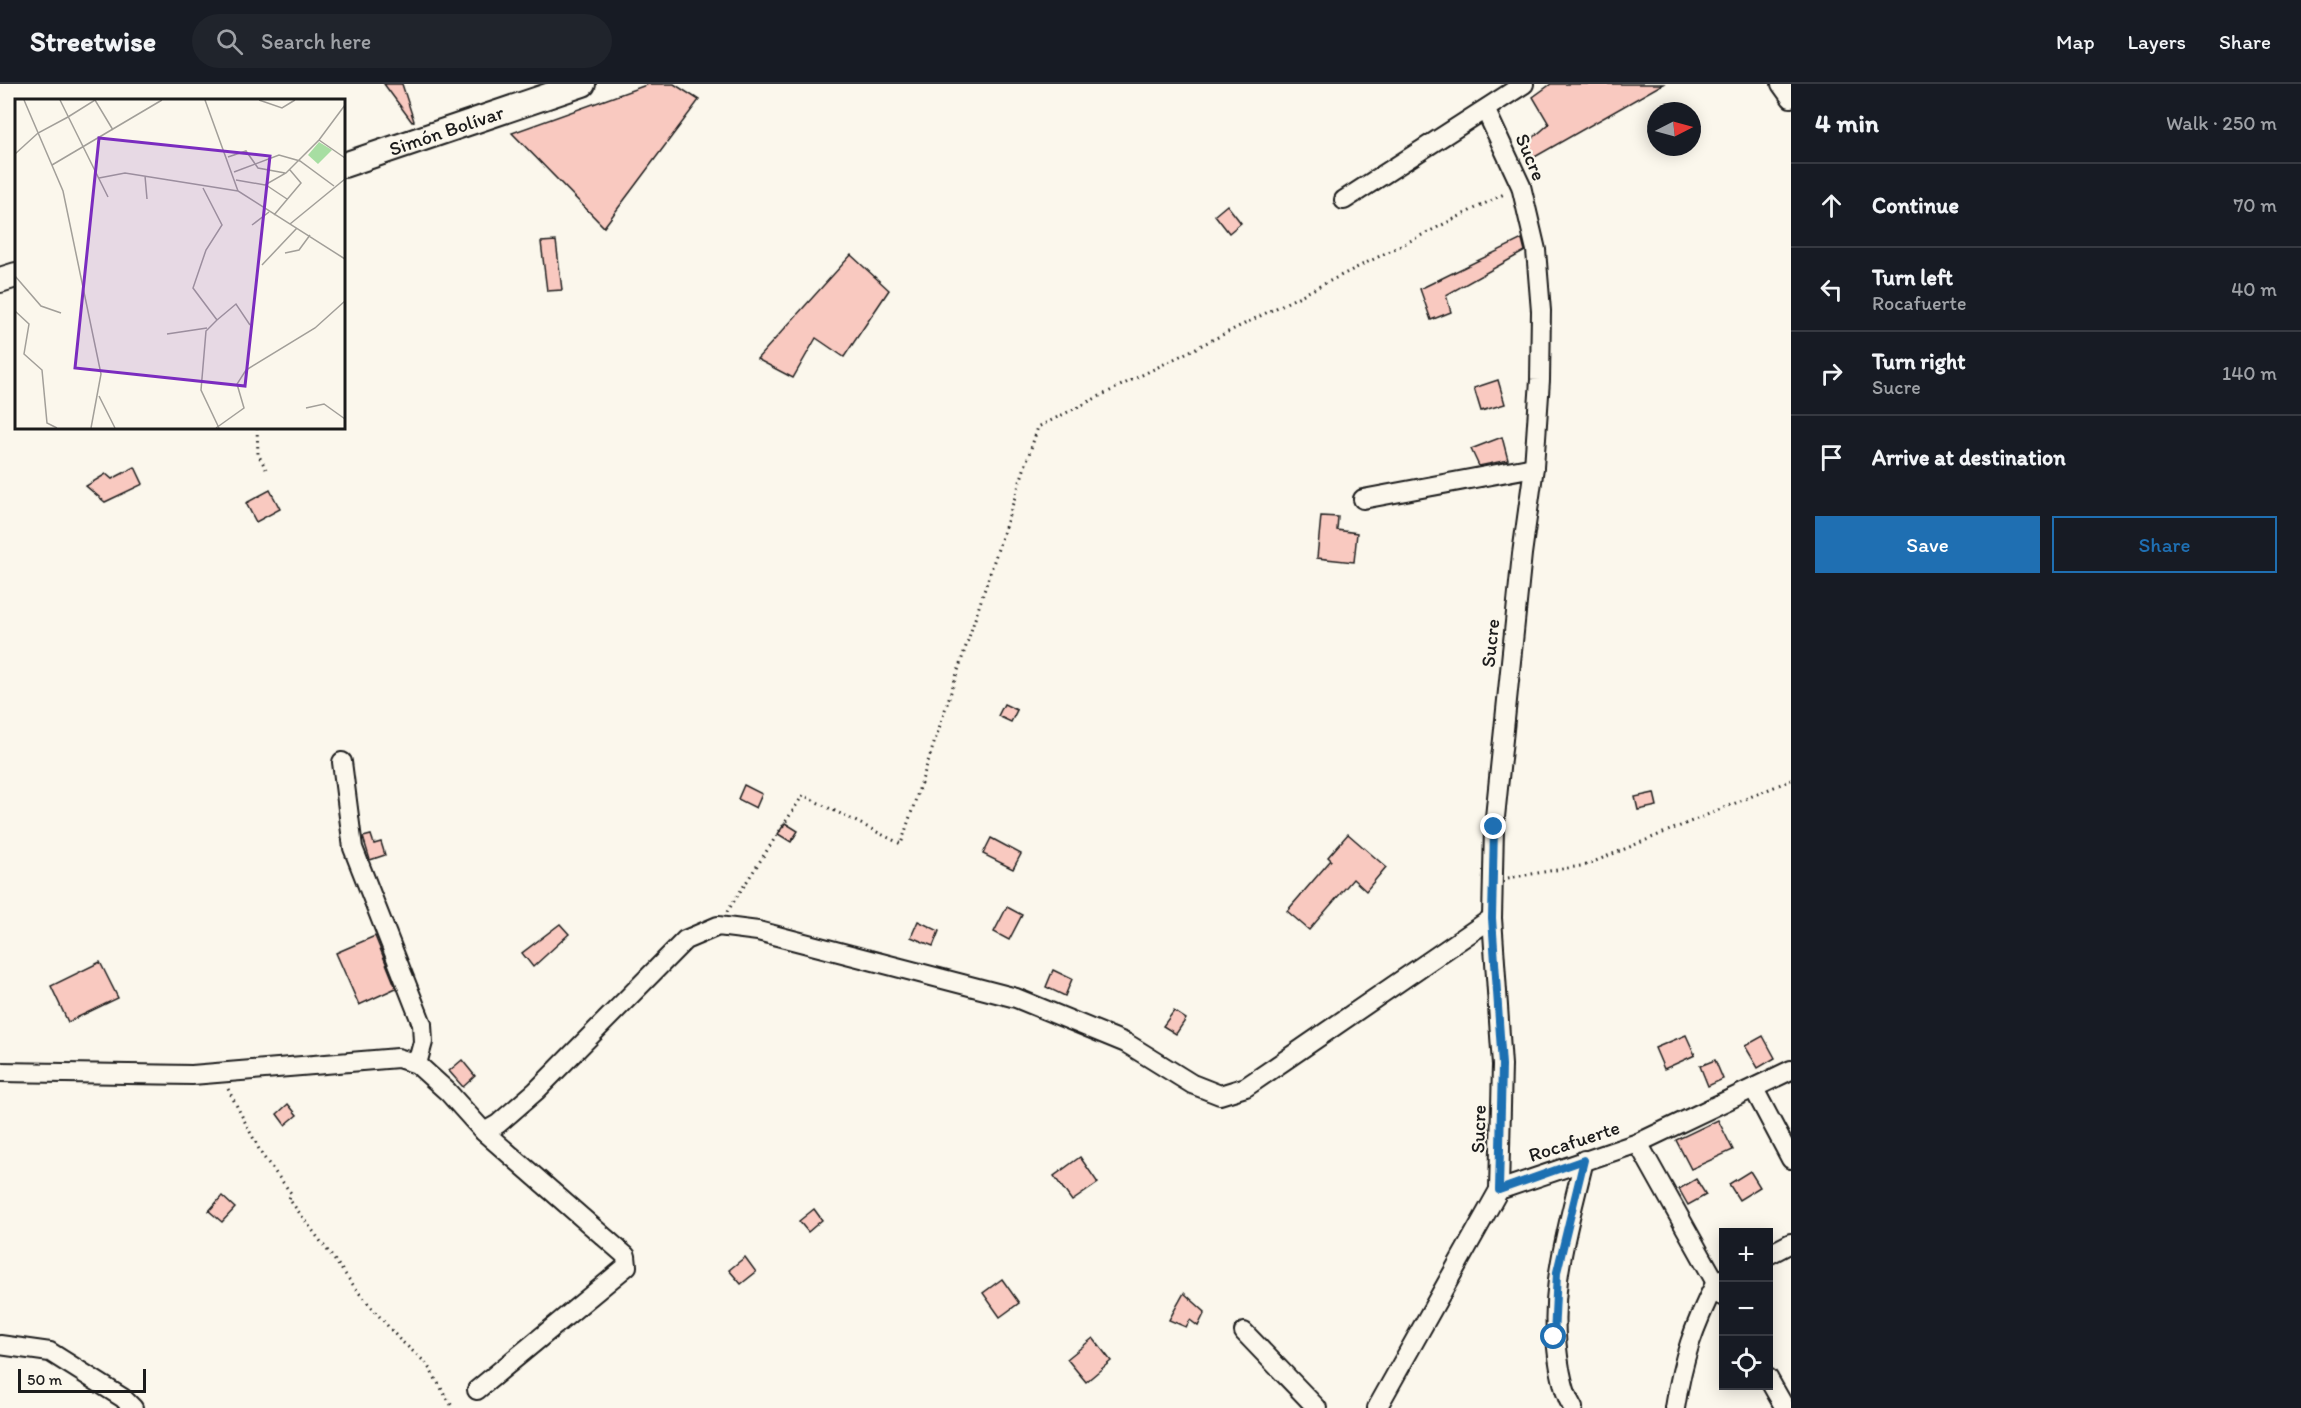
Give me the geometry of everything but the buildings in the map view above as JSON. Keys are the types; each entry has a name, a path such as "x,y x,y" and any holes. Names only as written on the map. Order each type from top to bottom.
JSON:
{"street":[{"name":"Simón Bolívar","path":"345,165 583,84"},
{"path":"1344,200 1486,111 1524,84"},
{"path":"1781,84 1791,98"},
{"name":"Sucre","path":"1486,111 1521,186 1536,250 1541,311 1540,380 1534,467 1522,554 1494,827 1492,918 1502,1065 1499,1190"},
{"path":"0,280 15,275"},
{"path":"1363,499 1534,467"},
{"path":"342,762 353,849 422,1024 423,1042 417,1064"},
{"path":"484,1132 498,1124 536,1091 685,940 718,926 758,931 1016,998 1126,1043 1192,1084 1220,1095 1246,1087 1492,918"},
{"path":"0,1072 192,1075 398,1058 417,1064 448,1092 484,1132 626,1256 627,1266 477,1390"},
{"name":"Rocafuerte","path":"1499,1190 1638,1143 1791,1070"},
{"path":"1754,1089 1791,1160"},
{"path":"1638,1143 1719,1283"},
{"path":"1566,1404 1554,1337 1557,1272 1584,1160"},
{"path":"1377,1408 1499,1190"},
{"path":"1773,1252 1791,1243"},
{"path":"1675,1408 1680,1374 1692,1330 1719,1289"},
{"path":"1244,1332 1317,1408"},
{"path":"0,1345 50,1352 123,1398 133,1408"},
{"path":"1773,1387 1785,1408"}],"path":[{"path":"718,926 803,795 901,844 1038,427 1521,186"},
{"path":"257,429 258,454 266,469"},
{"path":"1492,880 1586,865 1791,780"},
{"path":"220,1072 262,1155 291,1193 290,1199 309,1229 399,1340 426,1363 453,1408"}],"route":[{"path":"1494,827 1492,918 1502,1065 1499,1190 1584,1160 1557,1272 1554,1337"}]}
